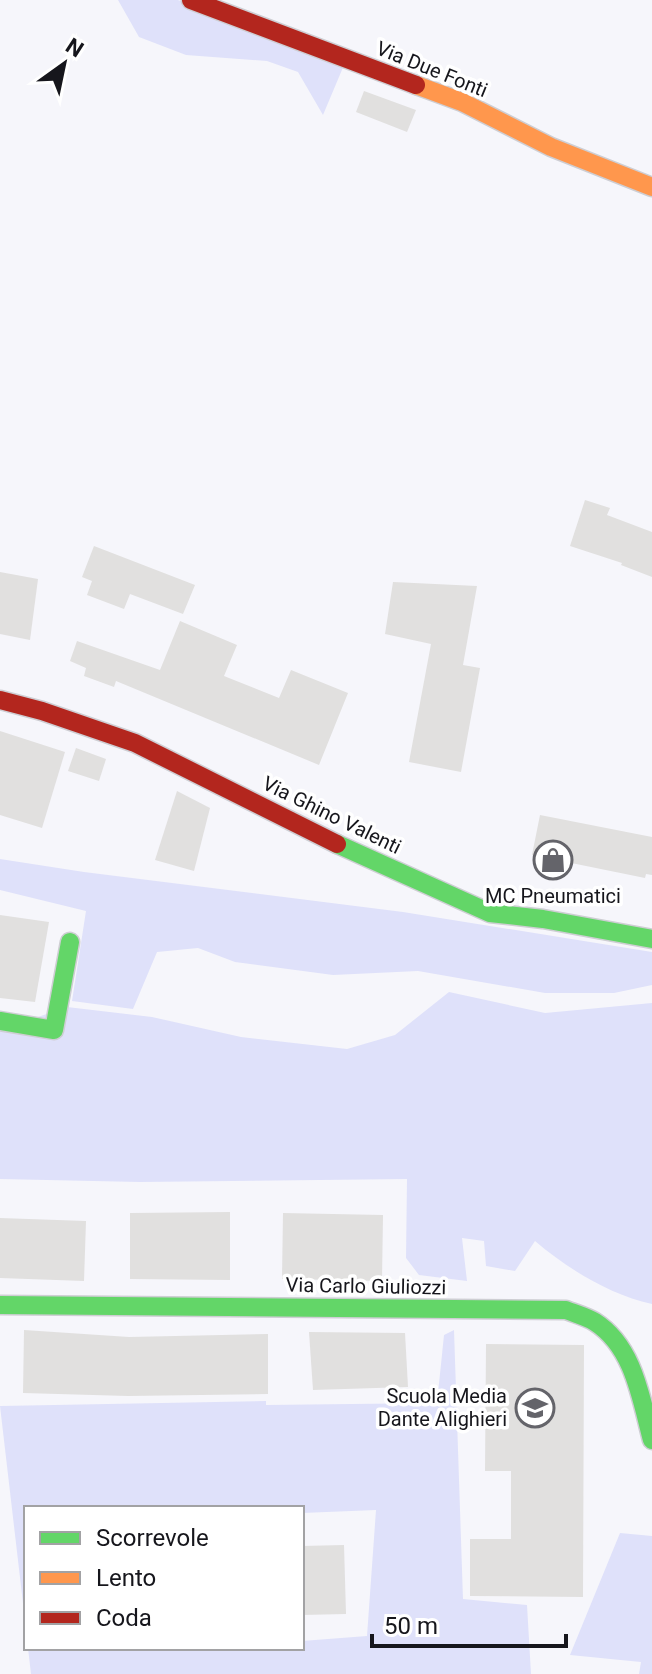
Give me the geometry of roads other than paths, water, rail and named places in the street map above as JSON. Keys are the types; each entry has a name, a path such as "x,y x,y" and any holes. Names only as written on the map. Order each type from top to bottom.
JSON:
{"street":[{"name":"Via Due Fonti","path":"191,0 462,102 551,147 652,187"},
{"name":"Via Ghino Valenti","path":"0,700 135,743 336,844 490,913 543,919 652,939"},
{"path":"0,1021 54,1030 70,942"},
{"name":"Via Carlo Giuliozzi","path":"0,1305 566,1310 597,1323 620,1344 632,1372 652,1440"}],"place":[{"name":"MC Pneumatici","path":"553,860"},
{"name":"Scuola Media Dante Alighieri","path":"535,1408"}]}
